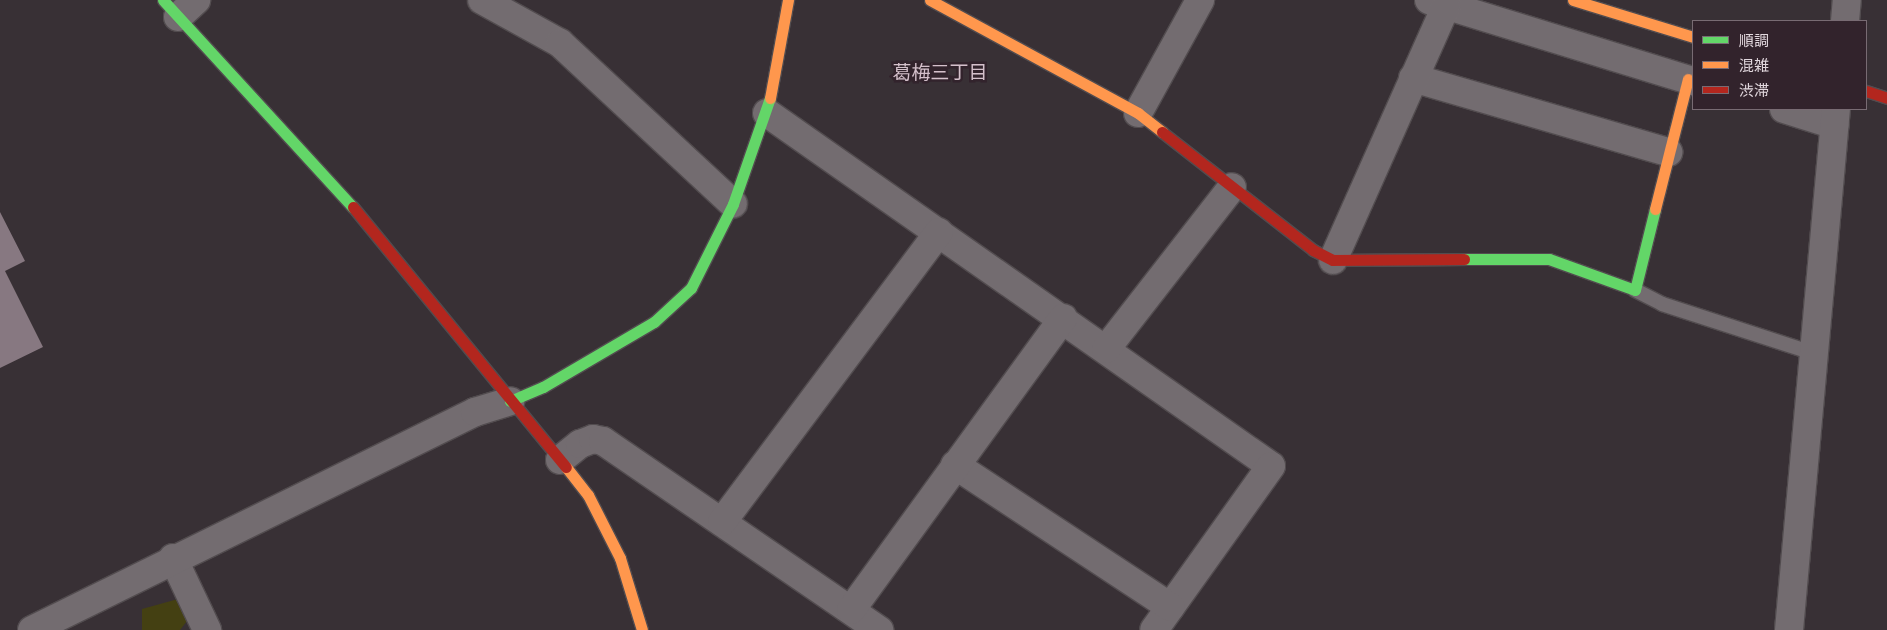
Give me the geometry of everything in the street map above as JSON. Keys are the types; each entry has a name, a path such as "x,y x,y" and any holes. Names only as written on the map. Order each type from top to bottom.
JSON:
{"street":[{"path":"482,0 560,43 732,204"},
{"path":"32,630 173,558 475,412 510,401 543,387 654,322 691,288 732,204 767,113 788,0"},
{"path":"930,0 1138,113 1313,250 1333,260 1549,259 1635,290 1668,152 1691,80 1437,3 1412,78 1333,260"},
{"path":"1138,113 1200,0"},
{"path":"1573,0 1692,37"},
{"path":"1845,20 1847,0"},
{"path":"179,5 333,183 588,495 606,526 642,630"},
{"path":"1412,78 1668,152"},
{"path":"1867,91 1887,98"},
{"path":"1789,630 1836,117 1790,110"},
{"path":"767,113 1063,318 1271,466 1154,630"},
{"path":"1106,349 1232,187"},
{"path":"722,522 939,232"},
{"path":"851,610 1063,318"},
{"path":"560,460 580,444 593,439 603,441 879,630"},
{"path":"955,465 1170,607"},
{"path":"173,558 207,630"}],"lane":[{"path":"1635,290 1662,304 1813,354"}],"shaded area":[{"path":"178,599 187,621 180,630 142,630 142,609"}],"building":[{"path":"0,212 25,261 5,271 43,347 0,368"}],"traffic: fast":[{"path":"163,0 353,207"},
{"path":"510,401 543,387 654,322 691,288 733,204 770,98"},
{"path":"1464,259 1549,259 1635,290 1655,209"}],"traffic: slow":[{"path":"770,98 788,0"},
{"path":"930,0 1138,113 1162,132"},
{"path":"1573,0 1692,37"},
{"path":"1655,209 1688,79"},
{"path":"566,467 588,495 620,558 642,630"}],"traffic: jam":[{"path":"1867,91 1887,98"},
{"path":"1162,132 1313,250 1333,260 1464,259"},
{"path":"353,207 566,467"}],"district":[{"name":"葛梅三丁目","path":"940,73"}]}
